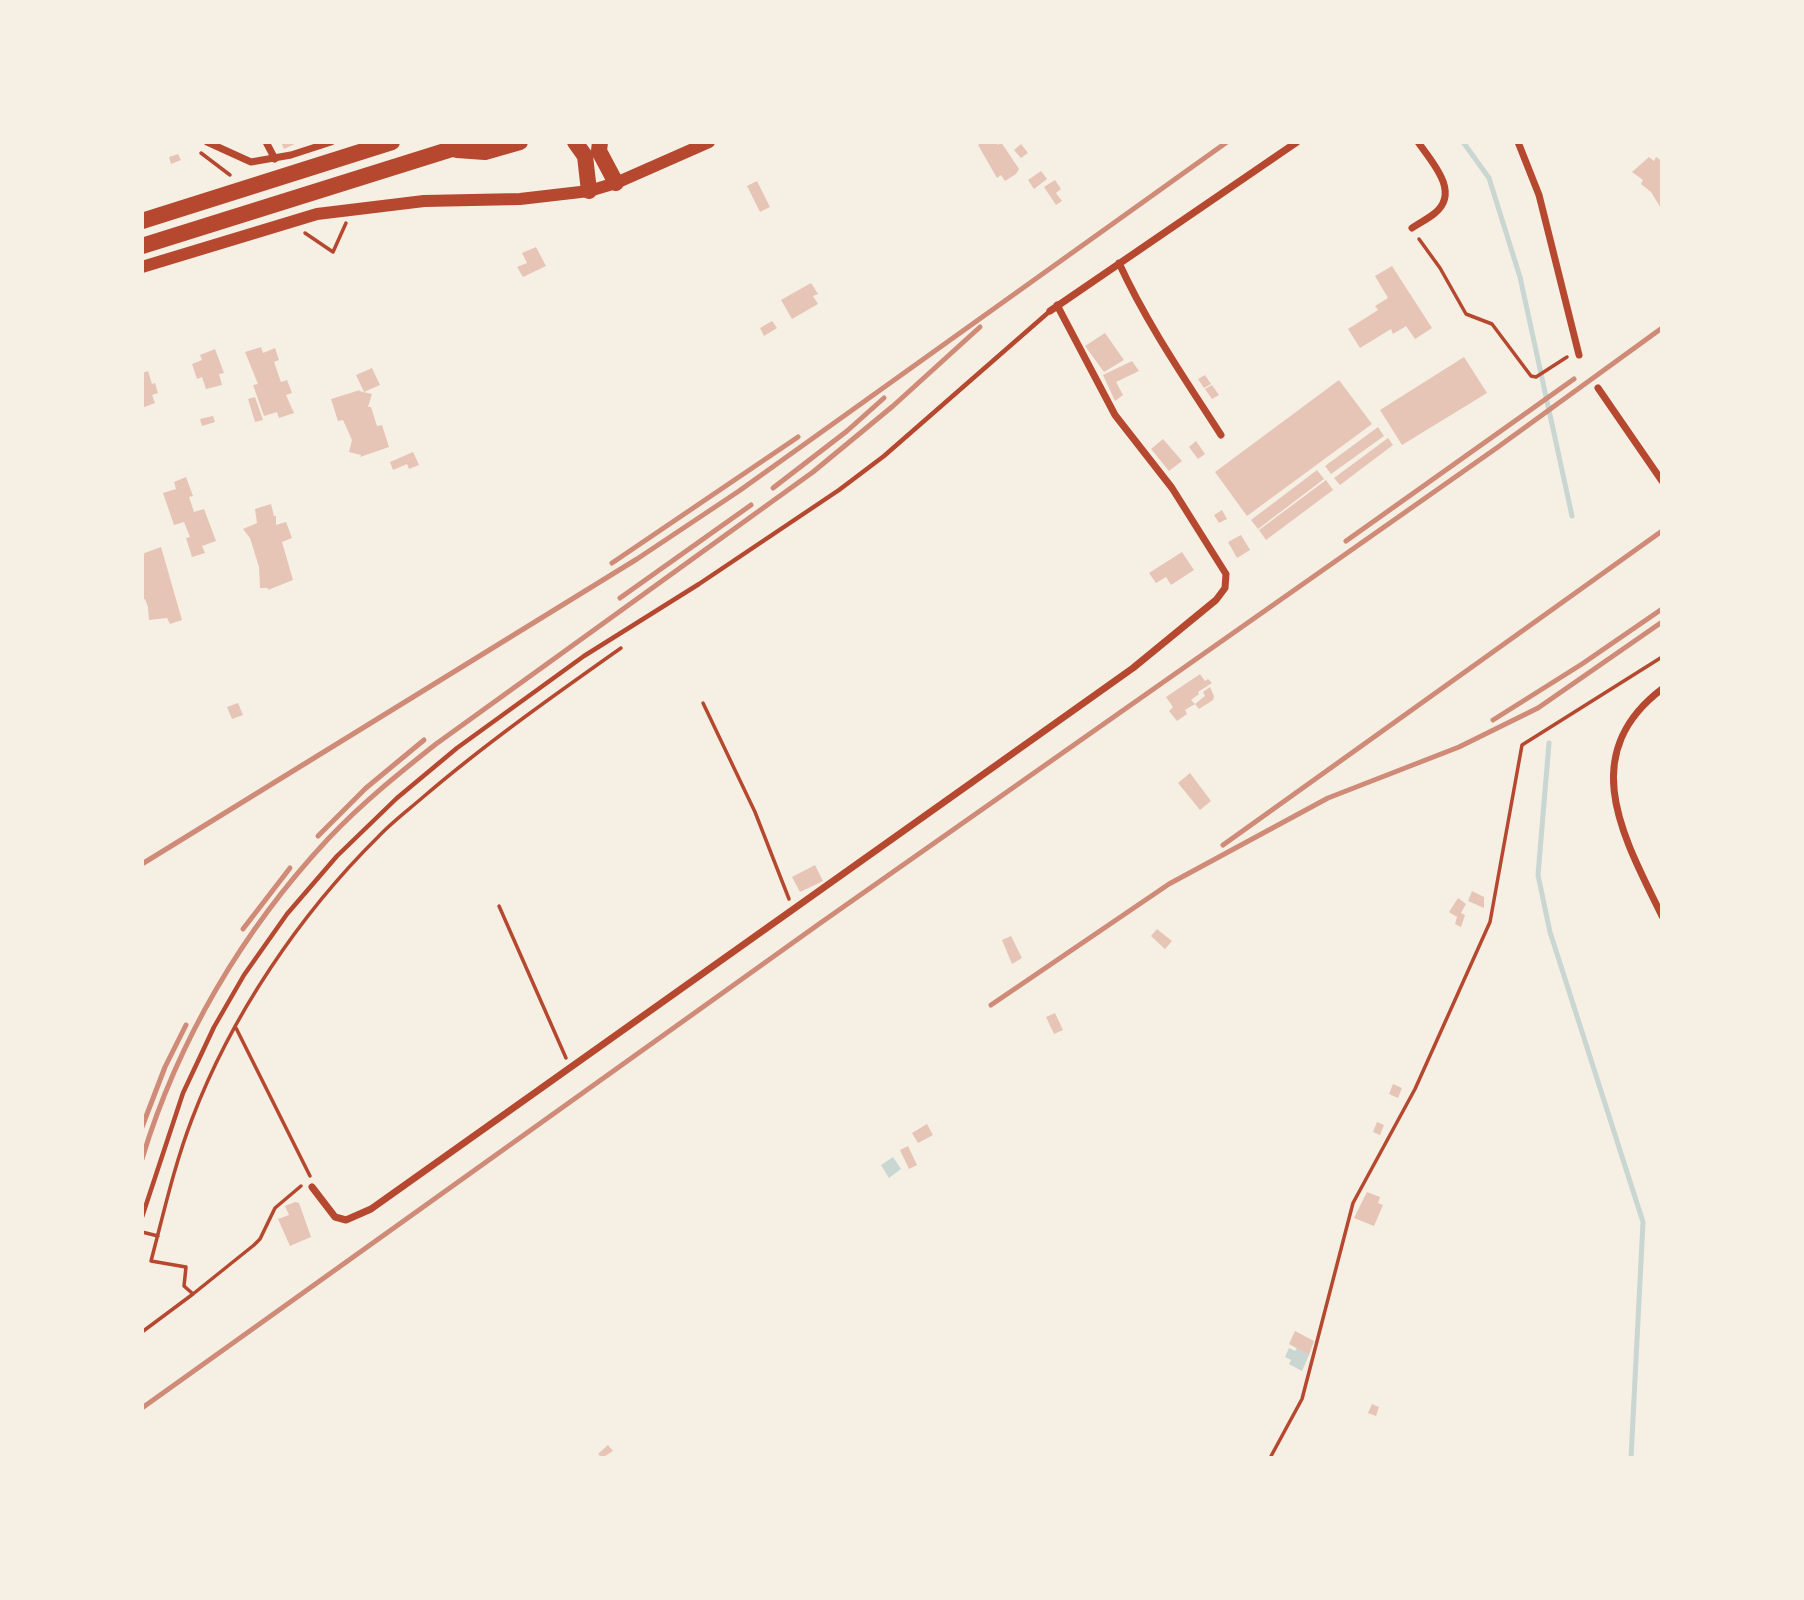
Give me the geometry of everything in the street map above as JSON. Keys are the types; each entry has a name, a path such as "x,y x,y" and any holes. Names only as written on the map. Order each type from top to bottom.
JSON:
{"highway":[{"path":"142,221 392,142"},
{"path":"142,246 474,142"},
{"path":"448,150 485,152 520,142"},
{"path":"575,142 585,156 589,191"},
{"path":"600,142 600,151 616,183"}],"street":[{"path":"206,142 251,162 275,159 331,142"},
{"path":"266,142 275,159"},
{"path":"142,267 317,214 424,201 520,199 589,191 616,183 709,142"},
{"path":"1050,311 1297,142"},
{"path":"1412,228 1437,212 1446,196 1443,178 1418,142"},
{"path":"1518,142 1539,195 1578,352"},
{"path":"1119,263 1132,292 1164,346 1221,435"},
{"path":"312,1187 335,1217 345,1220 371,1209 1133,668 1216,600 1225,588 1226,574 1172,488 1115,415 1057,305"},
{"path":"1598,388 1662,481"},
{"path":"1662,689 1642,704 1625,730 1612,776 1616,809 1636,862 1662,916"}],"lane":[{"path":"142,1217 183,1093 214,1027 244,975 287,914 337,856 397,798 457,748 584,656 699,584 839,490 884,456 1050,311"}],"path":[{"path":"200,155 239,180"},
{"path":"310,237 333,252 346,226"},
{"path":"1412,228 1440,268 1466,314 1492,324 1531,376 1536,377 1578,352"},
{"path":"193,1294 184,1286 186,1267 151,1261 168,1190 193,1117 223,1051 268,971 319,901 379,836 459,767 622,647"},
{"path":"1270,1458 1302,1399 1353,1203 1415,1088 1490,922 1522,745 1662,657"},
{"path":"703,703 755,812 793,908"},
{"path":"499,906 570,1068"},
{"path":"142,1332 254,1245 275,1208 301,1186 312,1187 311,1177 236,1028"},
{"path":"142,1233 158,1236"}],"shaded area":[{"path":"893,1157 901,1169 889,1178 881,1165"},
{"path":"1289,1348 1295,1351 1297,1348 1309,1355 1302,1371 1289,1364 1291,1360 1285,1357"}],"building":[{"path":"281,142 299,142 284,149"},
{"path":"983,142 996,142 998,145 1001,142 1019,169 1016,174 1005,181 1001,175 997,178 978,145"},
{"path":"1021,144 1028,153 1021,158 1014,150"},
{"path":"178,154 181,160 171,164 169,157"},
{"path":"1649,157 1654,161 1656,157 1662,161 1662,210 1651,192 1641,184 1643,180 1632,172"},
{"path":"1041,171 1047,179 1034,189 1028,180"},
{"path":"1055,180 1061,189 1056,193 1062,201 1056,205 1044,187"},
{"path":"757,181 770,207 760,212 747,186"},
{"path":"536,247 546,266 523,277 517,267 527,263 522,253"},
{"path":"1392,266 1432,328 1415,339 1406,326 1393,334 1391,329 1360,348 1348,329 1378,310 1375,306 1388,298 1375,276"},
{"path":"811,283 818,294 813,296 818,304 792,319 781,300"},
{"path":"772,321 777,328 764,336 760,328"},
{"path":"1105,333 1124,360 1104,372 1085,346"},
{"path":"261,347 263,353 275,348 279,360 274,362 281,382 287,380 292,393 286,395 294,413 279,418 277,412 264,416 253,385 258,384 245,352"},
{"path":"215,349 224,373 219,374 222,385 206,389 202,377 197,379 192,364 202,360 200,355"},
{"path":"1464,357 1487,393 1402,445 1380,410"},
{"path":"1132,361 1139,371 1116,382 1123,395 1115,401 1103,375"},
{"path":"372,368 380,385 364,392 356,375"},
{"path":"148,371 158,393 152,395 155,403 142,408 142,373"},
{"path":"1205,375 1211,384 1204,388 1198,379"},
{"path":"1339,380 1372,424 1247,516 1215,472"},
{"path":"1212,385 1219,395 1212,399 1205,389"},
{"path":"360,390 372,394 368,407 371,407 377,426 382,425 389,447 360,457 361,455 349,452 352,440 343,420 338,421 331,399"},
{"path":"255,397 263,420 255,422 248,399"},
{"path":"213,416 215,422 202,426 200,419"},
{"path":"1378,427 1384,436 1331,474 1325,466"},
{"path":"1388,438 1393,445 1340,485 1334,478"},
{"path":"1163,439 1182,461 1169,471 1151,449"},
{"path":"1196,441 1205,454 1198,459 1189,447"},
{"path":"413,452 419,465 409,469 407,464 393,470 390,462"},
{"path":"1317,470 1324,479 1258,529 1251,520"},
{"path":"186,477 193,496 189,497 194,512 204,509 216,541 202,546 205,553 192,557 186,538 190,537 184,522 174,525 163,493 176,489 174,482"},
{"path":"1326,480 1333,490 1266,540 1259,530"},
{"path":"271,504 276,525 286,522 292,538 282,542 293,580 268,590 260,588 259,567 250,538 243,529 257,523 255,509"},
{"path":"1222,510 1227,519 1219,523 1214,515"},
{"path":"1241,535 1250,550 1237,558 1228,542"},
{"path":"161,547 182,620 170,624 167,618 149,620 148,607 142,596 142,554"},
{"path":"1182,552 1194,570 1171,585 1166,577 1156,583 1149,573"},
{"path":"1200,674 1205,681 1208,679 1212,683 1198,692 1191,700 1195,704 1185,710 1187,714 1177,721 1169,711 1173,707 1166,697"},
{"path":"1210,687 1213,700 1199,709 1195,704 1205,696 1203,692"},
{"path":"238,703 243,715 232,719 227,707"},
{"path":"1190,773 1211,801 1200,810 1178,783"},
{"path":"815,865 823,881 800,892 792,877"},
{"path":"1472,891 1484,897 1484,908 1468,901"},
{"path":"1458,898 1466,904 1461,913 1465,915 1461,927 1455,924 1457,917 1449,912"},
{"path":"1157,929 1172,941 1165,949 1151,936"},
{"path":"1011,936 1022,958 1012,964 1002,940"},
{"path":"1055,1013 1063,1030 1054,1034 1046,1017"},
{"path":"1393,1084 1402,1088 1398,1098 1389,1094"},
{"path":"1377,1122 1384,1125 1380,1135 1373,1132"},
{"path":"927,1124 933,1135 918,1143 912,1133"},
{"path":"908,1146 917,1165 909,1169 900,1150"},
{"path":"1367,1192 1380,1197 1378,1203 1383,1205 1374,1226 1354,1218"},
{"path":"299,1203 311,1237 290,1246 278,1219 289,1215 285,1206"},
{"path":"1295,1331 1314,1341 1309,1355 1289,1344"},
{"path":"1372,1404 1379,1407 1376,1416 1368,1413"},
{"path":"608,1445 613,1451 602,1458 598,1454"}],"waterway":[{"path":"1463,142 1489,178 1520,277 1572,516"},
{"path":"1549,743 1538,875 1550,932 1643,1222 1631,1458"}],"railway":[{"path":"142,864 637,559 739,491 1227,142"},
{"path":"142,1159 174,1072 217,988 268,911 297,874 341,826 436,744 813,472 893,406 980,327"},
{"path":"142,1408 819,924 1498,447 1662,328"},
{"path":"1346,541 1574,379"},
{"path":"773,488 847,431 884,398"},
{"path":"612,563 798,437"},
{"path":"620,598 751,505"},
{"path":"1223,845 1662,531"},
{"path":"1493,720 1662,609"},
{"path":"991,1005 1169,884 1328,798 1459,747 1538,708 1662,622"},
{"path":"318,836 366,788 424,740"},
{"path":"243,929 290,868"},
{"path":"142,1127 165,1067 186,1025"}]}
